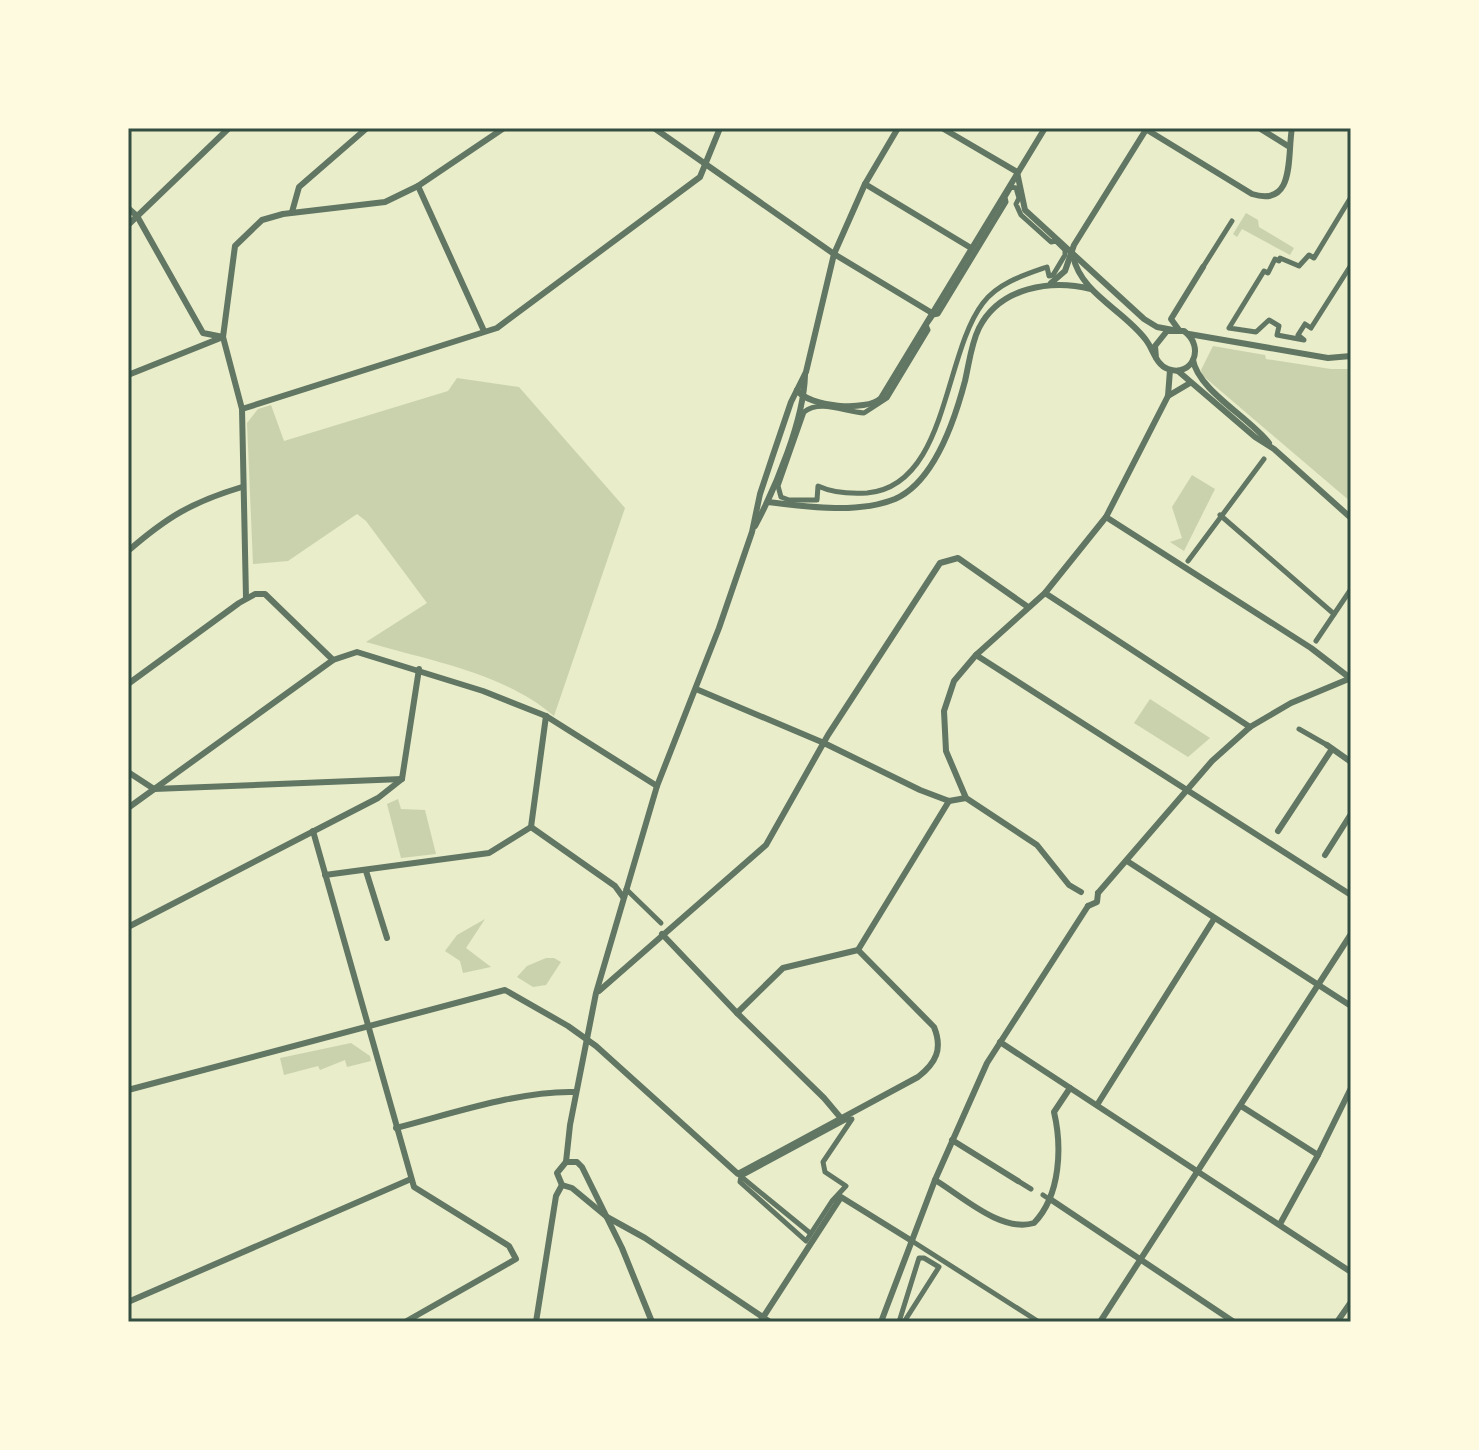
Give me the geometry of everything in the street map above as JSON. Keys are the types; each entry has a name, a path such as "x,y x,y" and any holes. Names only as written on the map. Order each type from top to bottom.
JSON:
{"street":[{"path":"128,225 229,128"},
{"path":"292,212 299,187 367,128"},
{"path":"246,598 242,409 223,337 235,246 262,220 292,212 385,202 418,186 504,128"},
{"path":"654,128 704,166 834,254 932,313"},
{"path":"242,409 497,328 700,177 720,128"},
{"path":"752,532 768,502 805,398 806,372 834,254 865,184 898,128"},
{"path":"942,128 1017,172 1025,210 1144,319 1157,327 1328,358 1351,356"},
{"path":"797,390 811,402 868,407 876,404 1045,128"},
{"path":"760,494 768,502 851,508 872,506 898,497 930,467 957,407 980,328 997,306 1018,293 1051,283 1065,271 1072,252 1146,128 1240,186 1263,196 1279,191 1288,174 1288,146 1292,128"},
{"path":"1259,128 1288,146"},
{"path":"1351,150 1351,162"},
{"path":"865,184 971,248"},
{"path":"418,186 484,331"},
{"path":"1011,187 1016,188 1019,198 1016,204 1021,215 1051,242 1056,241 1066,253 1053,275 1049,276 1047,267 1018,278 982,303 967,331 936,422 915,468 893,485 872,492 841,492 818,486 817,500 787,500 778,492 804,412 811,407 820,407 864,413 887,398 928,330 926,325 933,315 938,314 1006,202 1005,197 1011,187"},
{"path":"1351,197 1314,258 1309,255 1299,266 1275,259 1268,273 1264,271 1229,328 1256,332 1269,320 1279,326 1277,335 1304,340 1298,335 1305,324 1311,328 1351,265"},
{"path":"128,208 137,216 203,333 223,337"},
{"path":"1176,330 1171,319 1232,221"},
{"path":"1072,252 1077,271 1091,289 1136,328 1156,358 1274,449 1351,518"},
{"path":"1051,283 1091,289"},
{"path":"1156,358 1157,340 1161,335 1176,330"},
{"path":"1174,370 1185,369 1193,360 1196,347 1189,334"},
{"path":"128,375 223,337"},
{"path":"1193,360 1199,377 1261,432 1274,449"},
{"path":"881,1322 935,1180 987,1063 1088,906 1097,902 1069,885 1037,845 966,798 946,751 944,711 954,681 976,655 1045,593 1106,517 1168,396 1174,370"},
{"path":"562,1185 557,1173 566,1162 586,1039 623,898 657,786 696,689 752,532 760,494 806,372"},
{"path":"1168,396 1190,383"},
{"path":"1188,561 1264,459"},
{"path":"128,551 175,513 201,500 242,487"},
{"path":"1220,515 1334,614"},
{"path":"1106,517 1311,648 1351,678"},
{"path":"596,993 766,845 824,743 940,563 958,558 1028,607"},
{"path":"1316,641 1351,589"},
{"path":"1045,593 1250,727"},
{"path":"128,684 246,598 265,594 333,660"},
{"path":"128,808 333,660 357,652 419,669 546,716 657,786"},
{"path":"976,655 1351,895"},
{"path":"128,927 381,796 402,779 419,669"},
{"path":"1087,894 1127,861 1212,761 1250,727 1291,703 1351,678"},
{"path":"696,689 824,743 920,790 949,801 966,798"},
{"path":"531,827 546,716"},
{"path":"1299,729 1351,762"},
{"path":"1278,831 1329,747"},
{"path":"128,772 154,789 402,779"},
{"path":"737,1013 783,968 858,950 949,801"},
{"path":"1325,855 1351,814"},
{"path":"325,875 489,853 531,827"},
{"path":"531,827 615,886 623,898"},
{"path":"313,831 414,1187 509,1246 516,1259 405,1322"},
{"path":"1127,861 1351,1006"},
{"path":"366,871 387,938"},
{"path":"626,889 661,923"},
{"path":"1087,894 1088,906"},
{"path":"1097,1105 1214,919"},
{"path":"662,934 840,1117"},
{"path":"1100,1322 1351,934"},
{"path":"741,1177 840,1117 918,1077 930,1068 937,1056 938,1037 934,1027 858,950"},
{"path":"128,1090 505,990 586,1039 741,1177 810,1233"},
{"path":"1000,1042 1351,1272"},
{"path":"935,1180 996,1217 1017,1224 1034,1223 1046,1197 1059,1152 1054,1112 1070,1088"},
{"path":"1280,1224 1351,1088"},
{"path":"396,1128 479,1107 557,1092 576,1092"},
{"path":"1241,1106 1318,1155"},
{"path":"852,1119 823,1162 825,1172 846,1186 810,1233 806,1241 740,1182 741,1176 852,1119"},
{"path":"952,1140 1031,1189"},
{"path":"566,1162 577,1162 582,1167 652,1322"},
{"path":"572,1188 581,1183 584,1174"},
{"path":"128,1302 411,1179"},
{"path":"562,1185 572,1188 607,1217 645,1238 762,1320 770,1322"},
{"path":"536,1322 556,1196 562,1185"},
{"path":"762,1320 841,1197 1039,1322"},
{"path":"1046,1197 1234,1322"},
{"path":"919,1258 924,1258 939,1267 902,1322 919,1258"},
{"path":"1337,1322 1351,1302"}],"green space":[{"path":"1246,213 1258,220 1259,227 1294,248 1290,255 1242,229 1237,237 1233,234"},
{"path":"1213,346 1265,355 1266,359 1351,369 1351,502 1202,375 1201,370"},
{"path":"457,378 519,387 625,508 554,716 534,701 489,678 366,642 427,603 366,521 357,514 288,561 253,564 247,423 258,409 271,405 284,441 448,391"},
{"path":"1192,475 1215,489 1184,551 1170,542 1182,538 1172,507"},
{"path":"1150,699 1210,738 1188,757 1134,723"},
{"path":"398,799 401,809 425,810 436,854 401,858 387,804"},
{"path":"485,919 466,948 491,967 463,973 460,961 445,951 457,935"},
{"path":"546,958 561,962 546,985 533,987 517,977 527,966"},
{"path":"351,1043 370,1056 371,1061 347,1067 345,1060 320,1070 318,1066 284,1075 280,1058"}]}
